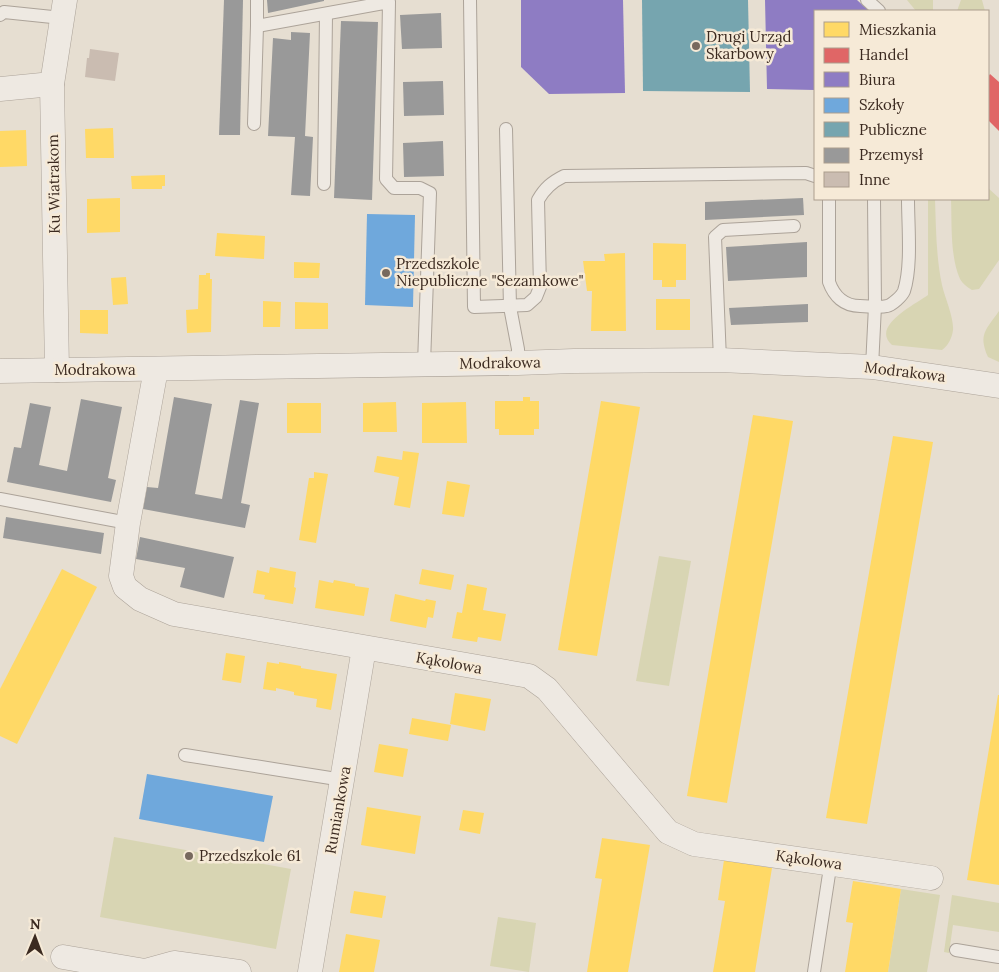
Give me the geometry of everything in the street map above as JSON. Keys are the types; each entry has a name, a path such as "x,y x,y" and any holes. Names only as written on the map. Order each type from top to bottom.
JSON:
{"street":[{"name":"Ku Wiatrakom","path":"57,370 52,84 63,9"},
{"path":"0,90 52,84"},
{"name":"Modrakowa","path":"0,371 720,360 872,367 999,386"},
{"name":"Kąkolowa","path":"156,370 128,523 121,576 125,588 140,599 174,614 529,676 548,689 668,832 694,844 931,878"},
{"name":"Rumiankowa","path":"310,972 364,648"},
{"path":"63,957 145,971 174,964 239,972"}],"lane":[{"path":"254,124 257,0"},
{"path":"470,0 474,307 527,305 536,297 540,287 538,200 552,182 564,176 806,172 814,176"},
{"path":"867,0 878,10"},
{"path":"257,26 388,2 386,179 394,188 420,188 430,193 424,364"},
{"path":"0,15 4,12 63,9"},
{"path":"324,184 326,14"},
{"path":"506,129 510,307 518,349 518,363"},
{"path":"829,200 829,282 832,292 840,300 854,306 888,306 903,293 908,270 908,200"},
{"path":"872,367 875,306 874,200"},
{"path":"720,360 715,237 722,230 794,226"},
{"path":"0,500 128,523"},
{"path":"185,755 343,780"},
{"path":"814,972 829,863"},
{"path":"956,950 999,957"}],"shaded area":[{"path":"907,0 933,0 933,10 915,10"},
{"path":"961,0 982,0 985,10 957,10"},
{"path":"989,189 999,198 999,260 979,289 972,290 960,279 952,240 951,200 989,200"},
{"path":"928,200 935,200 940,274 953,325 951,339 942,350 892,345 887,338 887,330 891,323 897,316 928,295"},
{"path":"999,311 999,362 988,357 984,337 987,328"},
{"path":"659,556 691,561 669,686 636,681"},
{"path":"114,837 291,869 276,949 100,917"},
{"path":"901,889 940,895 927,972 888,972"},
{"path":"952,895 999,903 999,932 953,925 949,953 944,952"},
{"path":"498,917 536,923 529,972 490,966"}],"building: Mieszkania":[{"path":"113,128 114,158 86,158 85,129"},
{"path":"26,130 27,166 0,167 0,131"},
{"path":"165,175 165,186 162,186 162,189 132,189 131,176"},
{"path":"120,198 120,232 87,233 87,199"},
{"path":"217,233 265,236 264,259 215,256"},
{"path":"653,243 686,244 686,280 676,280 676,287 662,287 662,280 653,280"},
{"path":"625,253 626,331 591,331 592,291 587,291 583,261 605,261 604,254"},
{"path":"294,262 320,263 319,278 294,278"},
{"path":"206,273 210,273 210,279 212,279 211,332 187,333 186,310 198,309 199,275 206,275"},
{"path":"126,277 128,304 113,305 111,278"},
{"path":"656,299 690,299 690,330 656,330"},
{"path":"263,301 281,302 280,327 263,327"},
{"path":"295,302 328,303 328,329 295,329"},
{"path":"80,310 108,310 108,334 80,333"},
{"path":"523,397 530,397 530,401 539,401 539,429 534,429 534,435 499,435 499,429 495,429 495,401 523,401"},
{"path":"601,401 640,407 597,656 558,650"},
{"path":"396,402 397,432 363,432 363,403"},
{"path":"466,402 467,443 422,443 422,403"},
{"path":"287,403 321,403 321,433 287,433"},
{"path":"753,415 793,421 727,803 687,796"},
{"path":"893,436 933,442 867,824 826,818"},
{"path":"403,451 419,453 410,508 394,505 399,477 374,472 377,456 402,460"},
{"path":"314,472 328,474 316,543 299,540 309,478 314,478"},
{"path":"447,481 470,485 464,517 442,514"},
{"path":"270,567 296,572 293,604 264,599 265,595 253,593 257,570 269,573"},
{"path":"62,569 97,587 17,744 0,736 0,689"},
{"path":"422,569 454,575 451,590 419,584"},
{"path":"319,580 333,583 334,580 369,588 364,616 315,608"},
{"path":"467,584 487,588 483,610 506,614 501,641 478,637 477,642 452,638 457,612 462,613"},
{"path":"395,594 425,601 426,599 436,601 433,618 428,617 426,628 390,621"},
{"path":"226,653 245,656 241,683 222,680"},
{"path":"267,662 279,664 279,662 337,674 331,710 316,707 317,699 294,695 294,692 276,688 276,691 263,689"},
{"path":"455,693 491,699 485,731 450,724"},
{"path":"999,695 999,885 967,880"},
{"path":"412,718 451,725 448,741 409,734"},
{"path":"379,744 408,749 403,777 374,772"},
{"path":"367,807 421,816 415,854 361,845"},
{"path":"463,810 484,813 480,834 459,830"},
{"path":"602,838 650,845 628,972 587,972 602,879 595,878"},
{"path":"724,860 772,868 755,972 713,972 725,901 718,900"},
{"path":"853,881 901,889 888,972 845,972 853,923 846,922"},
{"path":"354,891 386,896 382,918 350,913"},
{"path":"346,934 380,940 374,972 339,972"}],"building: Handel":[{"path":"990,74 999,82 999,131 989,121"}],"building: Biura":[{"path":"521,0 623,0 625,93 549,94 521,67"},
{"path":"765,0 857,0 868,10 814,10 814,90 767,89"}],"building: Szkoły":[{"path":"367,214 415,215 413,307 365,305"},
{"path":"147,774 273,796 264,842 139,819"}],"building: Publiczne":[{"name":"Drugi Urząd Skarbowy","path":"642,0 748,0 750,92 643,91"}],"building: Przemysł":[{"path":"224,0 243,0 240,135 219,135"},
{"path":"267,0 324,0 324,1 268,13"},
{"path":"441,13 442,48 402,49 400,15"},
{"path":"341,21 378,22 372,200 334,198"},
{"path":"291,32 310,33 305,136 313,137 310,196 291,195 295,137 268,136 273,38 291,40"},
{"path":"443,81 444,115 404,116 403,82"},
{"path":"443,141 444,176 404,177 403,143"},
{"path":"803,198 804,215 705,220 705,202"},
{"path":"807,242 807,277 728,281 726,247"},
{"path":"808,304 808,322 731,325 729,308"},
{"path":"174,397 212,404 195,494 222,499 240,400 259,403 241,503 250,505 245,528 143,509 147,487 158,488"},
{"path":"81,399 122,407 108,478 116,480 111,502 7,482 14,447 21,448 30,403 51,407 39,465 67,471"},
{"path":"6,517 104,533 101,554 3,538"},
{"path":"140,537 234,557 224,598 180,587 185,568 136,559"}],"building: Inne":[{"path":"90,49 119,53 115,81 85,77"}],"place":[{"name":"Drugi Urząd Skarbowy","path":"696,46"},
{"name":"Przedszkole Niepubliczne \"Sezamkowe\"","path":"386,273"},
{"name":"Przedszkole 61","path":"189,856"}]}
